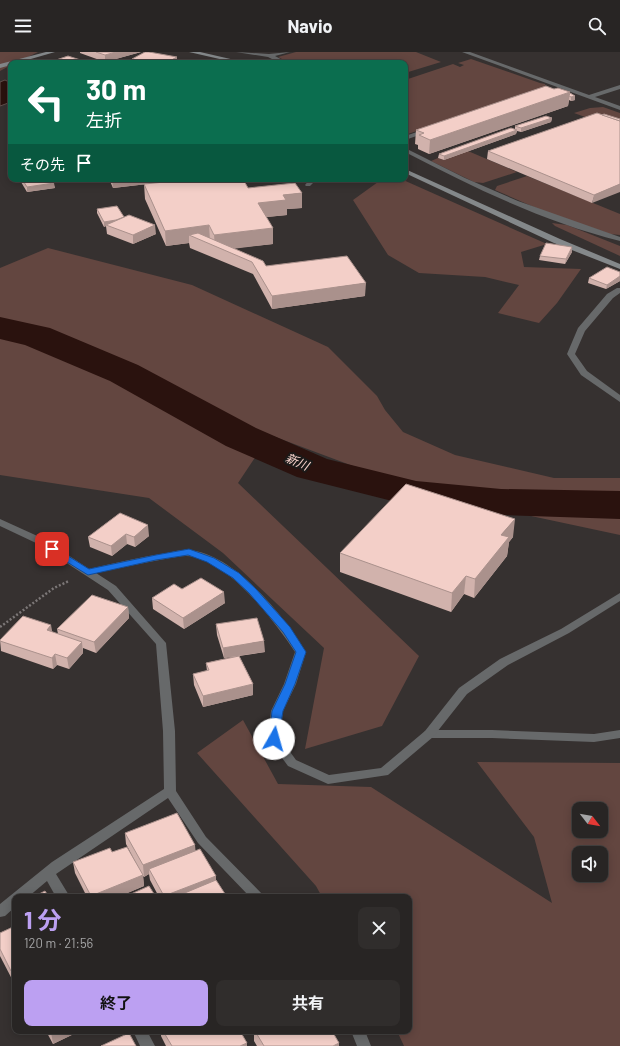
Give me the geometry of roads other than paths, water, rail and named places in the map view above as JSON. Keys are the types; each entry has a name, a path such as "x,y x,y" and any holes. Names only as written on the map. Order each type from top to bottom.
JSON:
{"street":[{"path":"22,60 52,52"},
{"path":"192,52 231,60"},
{"path":"239,52 270,56 279,60"},
{"path":"270,56 286,52"},
{"path":"465,52 620,108"},
{"path":"552,89 560,86"},
{"path":"589,97 620,87"},
{"path":"408,137 434,128"},
{"path":"408,151 482,188 543,214 620,239"},
{"path":"408,172 557,241 620,267"},
{"path":"308,185 311,182"},
{"path":"620,290 610,296 580,330 571,354 584,373 620,399"},
{"path":"0,522 40,541 112,588 161,643 169,731 170,791 202,840 255,894"},
{"path":"88,572 156,557 189,552 217,564 236,576 253,591 287,630 301,652 290,684 277,711 274,739 292,763 328,780 384,772 429,734 463,690 504,662 565,631 620,596"},
{"path":"429,734 492,734 594,738 620,734"},
{"path":"23,894 49,873 170,791"},
{"path":"49,873 60,894"},
{"path":"0,912 12,902"},
{"path":"142,1034 148,1046"},
{"path":"359,1034 364,1046"}],"waterway":[{"name":"新川","path":"0,328 37,336 124,373 241,437 312,468 416,494 501,502 620,505"}]}
